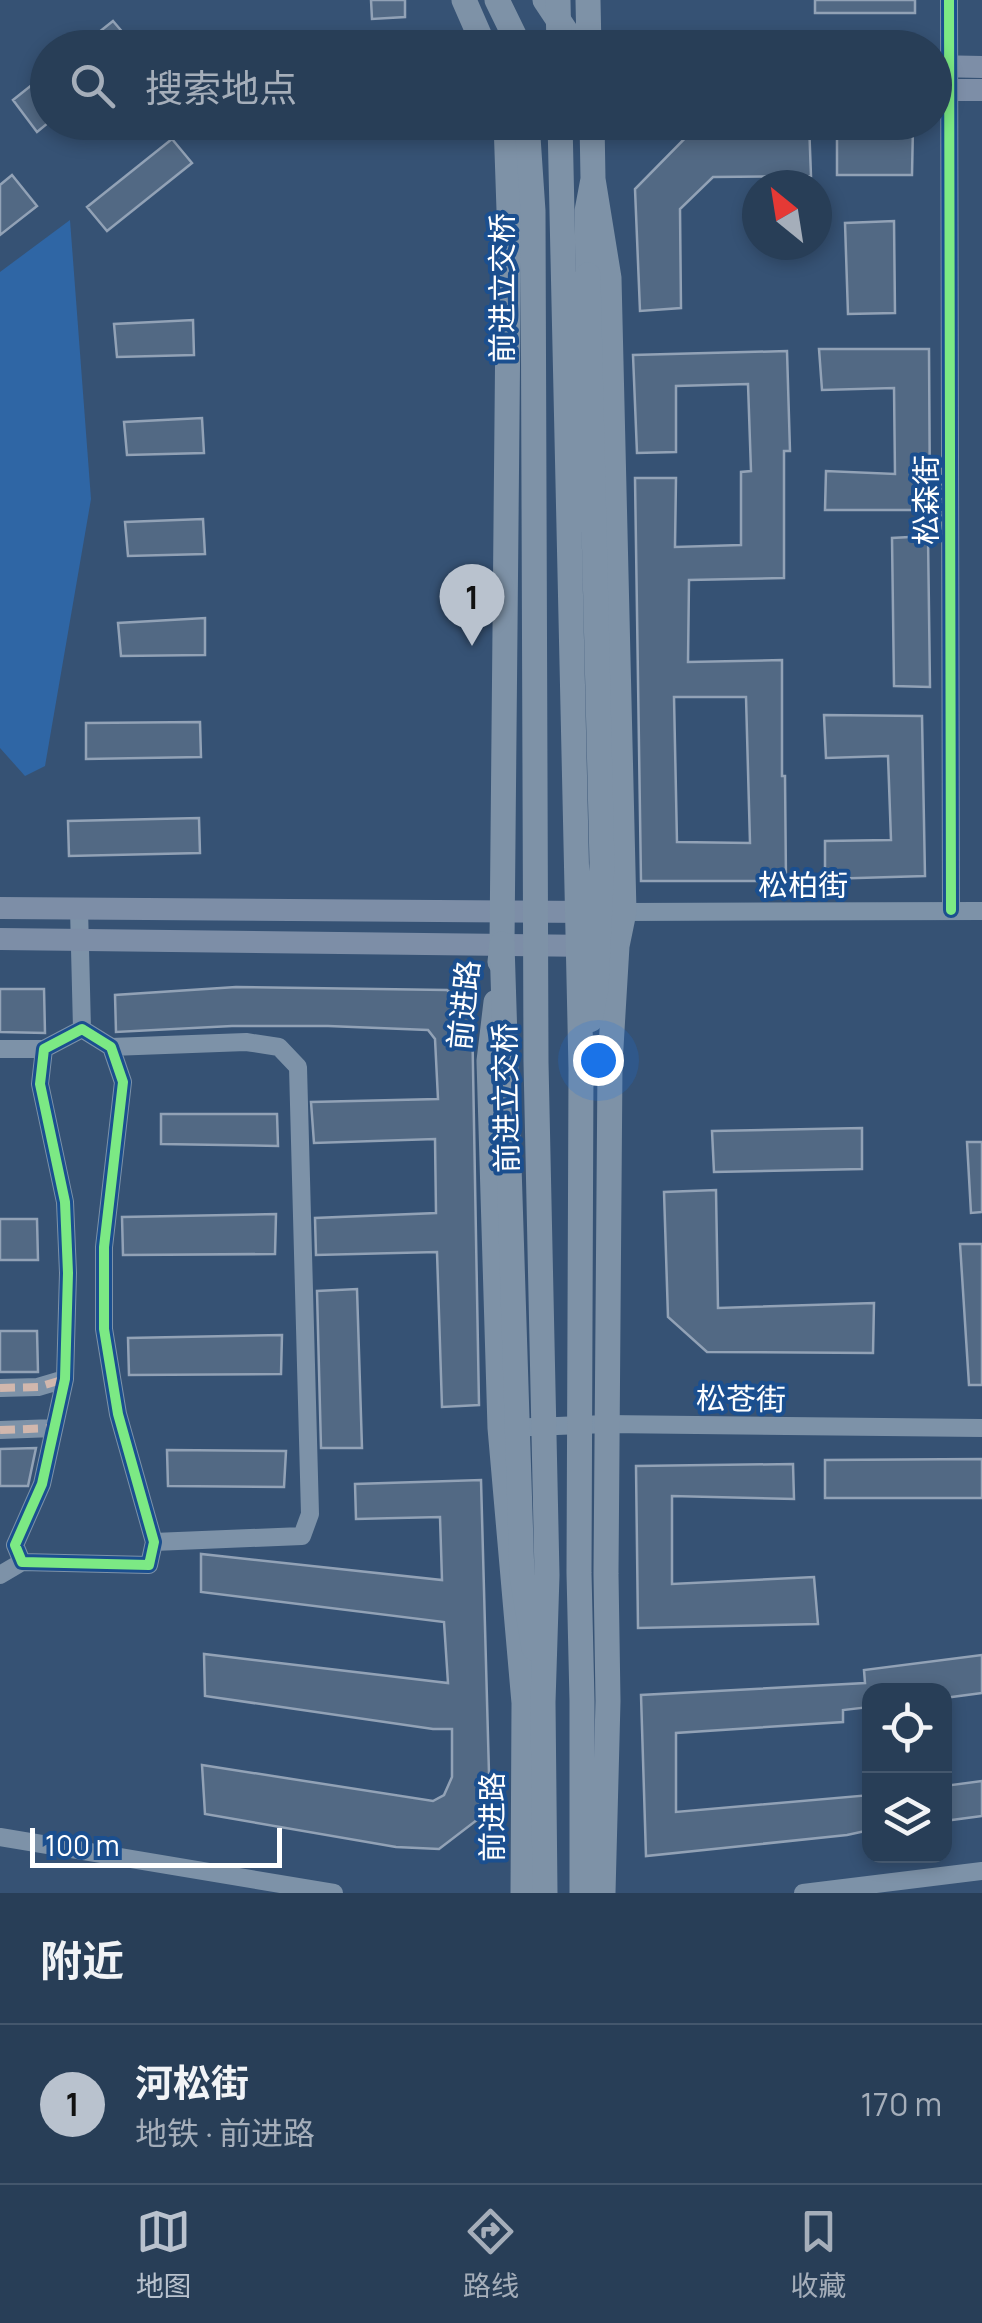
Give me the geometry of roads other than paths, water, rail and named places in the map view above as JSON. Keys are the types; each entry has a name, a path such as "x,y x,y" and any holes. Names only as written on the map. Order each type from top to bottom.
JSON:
{"highway":[{"path":"464,0 478,30"},
{"path":"497,0 508,30"},
{"path":"506,0 511,30"},
{"path":"545,0 565,30"},
{"path":"558,0 559,30"},
{"path":"588,0 589,30"},
{"name":"前进路","path":"507,140 502,944 489,1061 500,1428 524,1703 523,1893"},
{"name":"前进立交桥","path":"528,140 533,211 536,1062 548,1575 542,1702 545,1893"},
{"name":"前进立交桥","path":"560,140 581,1069 582,1893"},
{"path":"593,140 594,179 609,278 624,912 617,946 610,1064 608,1701 603,1893"},
{"path":"581,1069 596,988 602,863 587,211 594,179"},
{"path":"502,944 522,1576 542,1702"}],"main road":[{"path":"952,75 982,66"},
{"path":"952,81 982,90"},
{"path":"0,908 624,912"},
{"path":"0,940 617,946"}],"street":[{"name":"松森街","path":"946,30 949,0"},
{"name":"松森街","path":"943,140 951,910"},
{"path":"79,908 82,1029"},
{"name":"松柏街","path":"624,912 982,912"},
{"path":"82,1029 111,1047 246,1042 279,1046 298,1067 310,1514 302,1536 154,1542"},
{"path":"0,1050 44,1049 82,1029"},
{"path":"0,1575 22,1562 148,1564 154,1542 118,1414 104,1329 104,1247 123,1082 111,1047"},
{"path":"22,1562 15,1544 42,1484 66,1379 65,1202 40,1084 44,1049"},
{"path":"0,1388 38,1387 66,1379"},
{"name":"松苍街","path":"500,1428 606,1424 982,1428"},
{"path":"0,1430 54,1428"},
{"path":"0,1837 334,1893"},
{"path":"803,1893 982,1871"}],"place":[{"name":"河松街","path":"472,646"}]}
